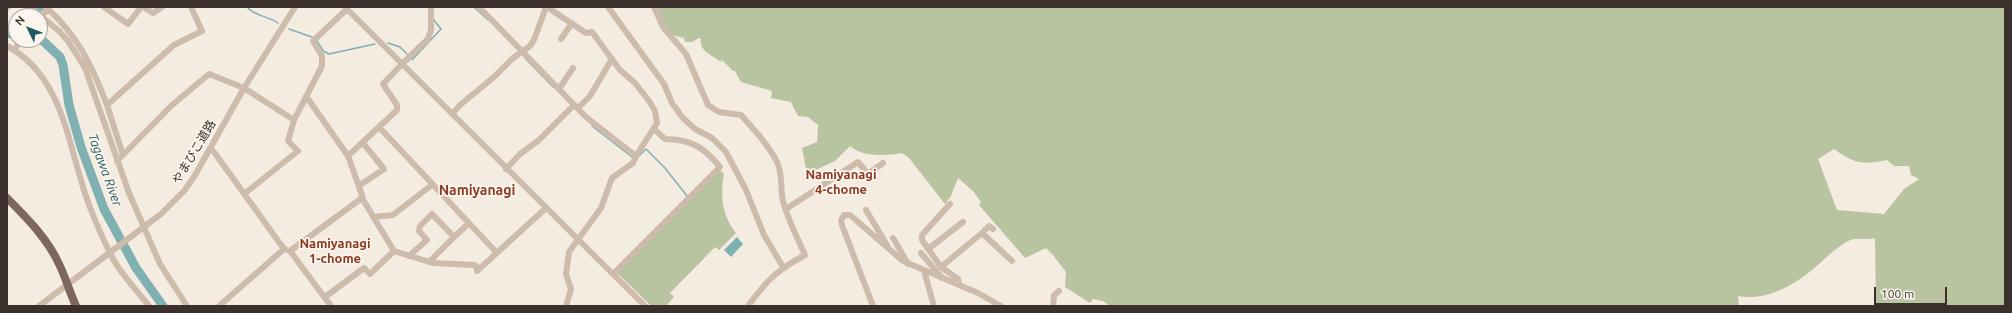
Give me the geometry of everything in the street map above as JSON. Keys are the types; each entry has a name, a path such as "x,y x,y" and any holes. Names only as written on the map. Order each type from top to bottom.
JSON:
{"main road":[{"path":"7,198 36,229 50,247 60,266 76,306"}],"street":[{"path":"104,7 128,24 142,7 153,13 162,7"},
{"path":"107,105 174,45 202,31 191,7"},
{"name":"やまびこ道路","path":"39,306 167,209 184,191 194,177 244,88 295,7"},
{"path":"348,156 397,110 397,105 383,84 428,39 431,30 430,7"},
{"path":"479,7 592,123 636,156"},
{"path":"452,114 460,105 494,77 534,40 547,7 586,33 592,32 620,70 634,84 656,111 657,123 654,129 633,163 612,178 601,208 567,257 566,274 571,290 566,306"},
{"path":"608,7 664,84 672,103 683,118 695,129 712,138 726,152 746,190 764,235 783,267"},
{"path":"654,7 663,27 686,54 708,105 719,112 741,115 767,145 780,170 786,209 806,255 783,267 772,276 748,306"},
{"path":"244,194 298,151 288,141 294,120 322,66 323,61 313,41 346,8 645,306"},
{"path":"48,9 73,35 93,68 123,155"},
{"path":"48,22 68,41 85,68 101,111 116,161 142,228 160,264 187,306"},
{"path":"562,36 572,24"},
{"path":"7,46 15,49 33,67 51,91 68,132 84,190 111,252 149,306"},
{"path":"506,169 520,154 539,140 576,106 590,96 612,59"},
{"path":"559,89 573,68"},
{"path":"116,161 171,106 209,74 244,88 294,120"},
{"path":"306,96 348,156 360,185 362,198 394,251 429,262 465,263 476,266 477,271 546,208"},
{"path":"380,127 497,253"},
{"path":"613,274 720,167 709,153 681,139 665,139 654,129"},
{"path":"360,185 384,169 363,142"},
{"path":"210,148 331,306"},
{"path":"786,209 858,162 868,174 883,163"},
{"path":"373,217 393,215 433,184"},
{"path":"219,306 287,250 362,198"},
{"path":"950,204 922,235 922,240 941,267 958,279 959,285"},
{"path":"866,210 888,249"},
{"path":"409,256 427,240 419,231 420,226 432,214 454,237"},
{"path":"873,306 841,220 844,215 850,215 888,249 908,264 989,297 1001,306"},
{"path":"928,249 963,222"},
{"path":"429,262 469,223"},
{"path":"941,267 989,226 993,229"},
{"path":"982,233 1012,261"},
{"path":"893,238 908,264"},
{"path":"325,297 364,268 370,274 394,251"},
{"path":"921,253 942,278"},
{"path":"924,271 934,306"},
{"path":"1053,306 1054,295 1060,291"}],"green space":[{"path":"656,7 2005,7 2005,306 1876,306 1875,238 1855,239 1848,241 1804,276 1777,291 1758,296 1738,296 1739,306 1110,306 1103,301 1093,299 1090,303 1065,287 1066,272 1046,248 1025,258 979,205 981,202 973,191 958,178 951,196 945,204 909,158 902,153 875,155 855,150 850,146 835,161 807,174 802,148 817,142 818,125 808,117 798,116 791,102 771,98 772,91 741,82 735,71 733,71 722,60 721,62 704,50 701,39 699,38 692,42 685,42 684,38 673,34 666,28","holes":["1834,149 1848,158 1859,162 1865,163 1887,160 1894,166 1909,166 1911,175 1919,179 1904,189 1884,214 1837,210 1818,159"]},
{"path":"720,170 724,174 722,190 723,205 731,226 736,233 719,250 715,247 670,293 674,297 666,306 651,306 616,272"}],"water":[{"path":"737,237 743,244 731,257 724,250"}],"waterway":[{"path":"247,7 253,12 278,23"},
{"path":"474,7 488,20"},
{"path":"412,60 441,29 433,19"},
{"path":"289,29 312,37"},
{"path":"317,41 323,51 329,54 375,44"},
{"path":"388,43 400,47 407,54"},
{"name":"Tagawa River","path":"48,46 60,57 63,65 69,105 81,147 104,209 136,268 163,306"},
{"path":"525,58 553,87"},
{"path":"592,126 632,157"},
{"path":"639,156 646,149 665,168 687,196"}],"district":[{"name":"Namiyanagi 4-chome","path":"841,182"},
{"name":"Namiyanagi","path":"477,190"},
{"name":"Namiyanagi 1-chome","path":"335,252"}]}
